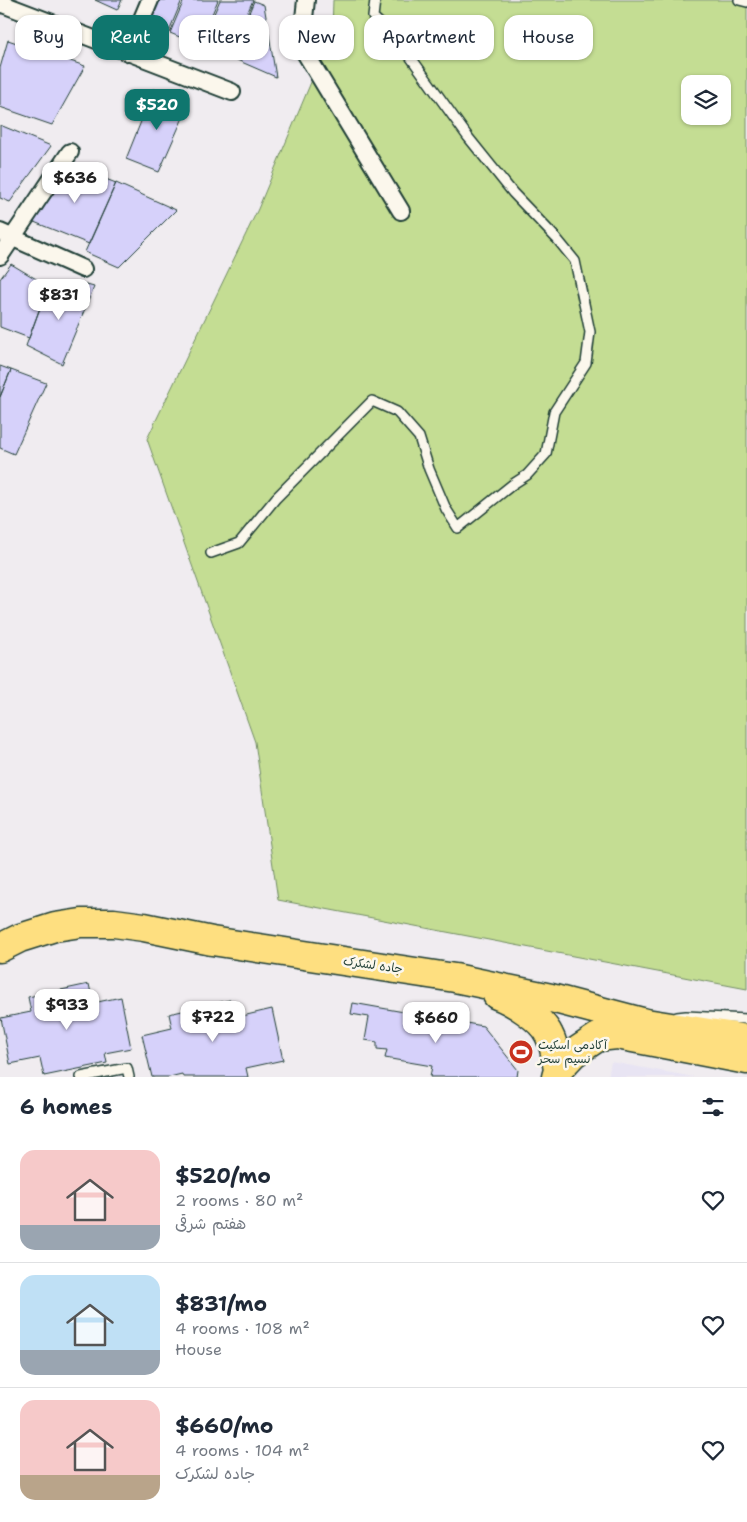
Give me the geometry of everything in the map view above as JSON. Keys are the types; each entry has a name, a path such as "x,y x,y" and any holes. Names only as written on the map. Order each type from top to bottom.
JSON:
{"highway":[{"name":"جاده لشکرک","path":"0,948 20,938 55,927 81,923 114,923 212,941 455,978 551,998 646,1023 747,1039"},
{"path":"455,978 502,997 532,1015 549,1033 554,1048 557,1073"},
{"path":"557,1073 574,1053 598,1037 617,1036 747,1060"}],"street":[{"path":"144,15 150,0"},
{"path":"306,0 301,46 401,211"},
{"path":"6,3 92,38"},
{"path":"149,60 232,92"},
{"path":"0,256 6,235 70,152"},
{"path":"6,235 83,270"}],"lane":[{"path":"211,553 239,543 276,498 372,401 397,412 419,437 446,509 458,528 527,475 546,454 554,412 586,363 590,332 575,261 557,239 513,193 468,137 399,41 373,17 375,0"},
{"path":"739,0 747,2"},
{"path":"646,1023 686,1016 747,1019"},
{"path":"80,1077 128,1068 129,1077"}],"shaded area":[{"path":"611,1062 694,1077 608,1077"}],"green space":[{"path":"333,0 747,0 747,989 278,900 255,742 147,439 258,209 320,60 354,60 354,15 333,15"}],"building":[{"path":"95,0 122,0 117,10"},
{"path":"155,0 182,0 169,31 169,15 149,15"},
{"path":"184,0 218,0 212,15 179,15 179,37 170,33"},
{"path":"220,0 253,0 247,15 213,15"},
{"path":"254,1 264,5 266,15 248,15"},
{"path":"269,35 276,77 237,60 269,60"},
{"path":"8,40 15,42 15,60 67,60 85,66 52,125 0,107 0,68"},
{"path":"154,89 189,104 159,172 126,159"},
{"path":"0,125 51,146 10,202 0,198"},
{"path":"67,164 116,183 89,244 29,220"},
{"path":"116,183 176,210 119,267 85,252"},
{"path":"11,264 48,286 29,338 0,327 0,279"},
{"path":"76,282 94,287 62,364 26,346 48,286 72,294"},
{"path":"0,366 11,370 0,397"},
{"path":"11,370 46,383 14,454 0,448 0,397"},
{"path":"89,984 93,1003 121,997 131,1048 105,1053 107,1063 44,1076 40,1058 10,1064 1,1018 31,1012 28,997"},
{"path":"230,1000 234,1018 272,1009 283,1060 246,1068 248,1077 183,1077 182,1074 169,1077 152,1077 142,1035 172,1028 169,1014"},
{"path":"353,1003 483,1026 518,1070 517,1077 430,1077 432,1066 385,1058 387,1050 377,1049 377,1042 365,1040 369,1017 351,1014"}],"place":[{"name":"آکادمی اسکیت نسیم سحر","path":"521,1052"}]}
